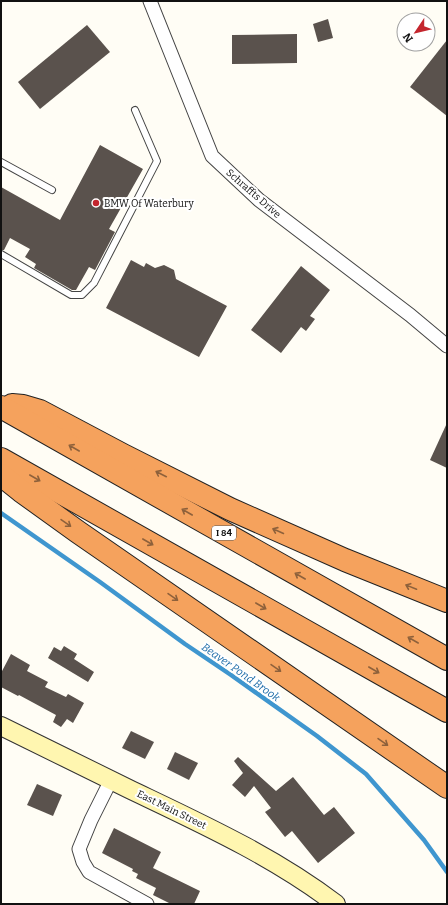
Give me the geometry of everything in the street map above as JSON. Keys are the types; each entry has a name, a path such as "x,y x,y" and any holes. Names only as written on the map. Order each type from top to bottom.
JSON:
{"highway":[{"path":"1,406 23,406 40,411 230,509 345,560 447,602"},
{"name":"I 84","path":"1,406 447,659"},
{"path":"1,459 447,712"},
{"path":"1,475 21,491 116,558 447,787"}],"main road":[{"name":"East Main Street","path":"1,726 198,822 247,848 301,880 336,904"}],"street":[{"name":"Schraffts Drive","path":"150,1 212,156 259,200 410,315 447,346"},
{"path":"111,780 91,820 79,849 83,862 89,872 147,904"}],"lane":[{"path":"1,254 71,295 82,295 94,283 157,161 135,110"},
{"path":"1,162 52,190"}],"building":[{"path":"328,19 333,38 318,42 313,24"},
{"path":"87,25 110,52 40,109 18,82"},
{"path":"297,34 297,63 232,64 232,35"},
{"path":"447,40 447,116 410,87"},
{"name":"BMW Of Waterbury","path":"100,145 143,169 109,229 115,232 95,270 89,267 76,290 72,290 34,268 36,264 25,257 30,249 10,238 4,250 1,250 1,187 60,220"},
{"path":"131,260 144,267 146,263 155,268 164,265 174,270 176,279 227,306 199,357 106,308"},
{"path":"301,266 330,290 310,316 315,319 306,331 301,327 281,353 251,330"},
{"path":"447,423 447,468 430,460"},
{"path":"64,646 77,654 74,659 94,672 88,682 48,658 54,647 61,651"},
{"path":"11,654 30,665 27,671 48,682 45,687 66,697 68,694 84,703 73,723 67,719 61,727 53,722 56,715 1,687 1,673"},
{"path":"131,731 154,742 145,759 122,748"},
{"path":"175,752 198,763 189,780 167,769"},
{"path":"238,757 276,791 293,777 324,815 334,807 355,833 318,863 292,831 285,837 265,812 271,808 254,786 245,797 232,785 243,773 234,761"},
{"path":"37,784 62,795 53,816 27,805"},
{"path":"114,828 161,852 153,868 200,891 194,904 171,904 153,895 156,888 136,878 138,874 132,871 133,869 102,853"}],"waterway":[{"name":"Beaver Pond Brook","path":"1,513 317,736 366,774 424,840 447,872"}],"place":[{"name":"BMW Of Waterbury","path":"96,203"}]}
